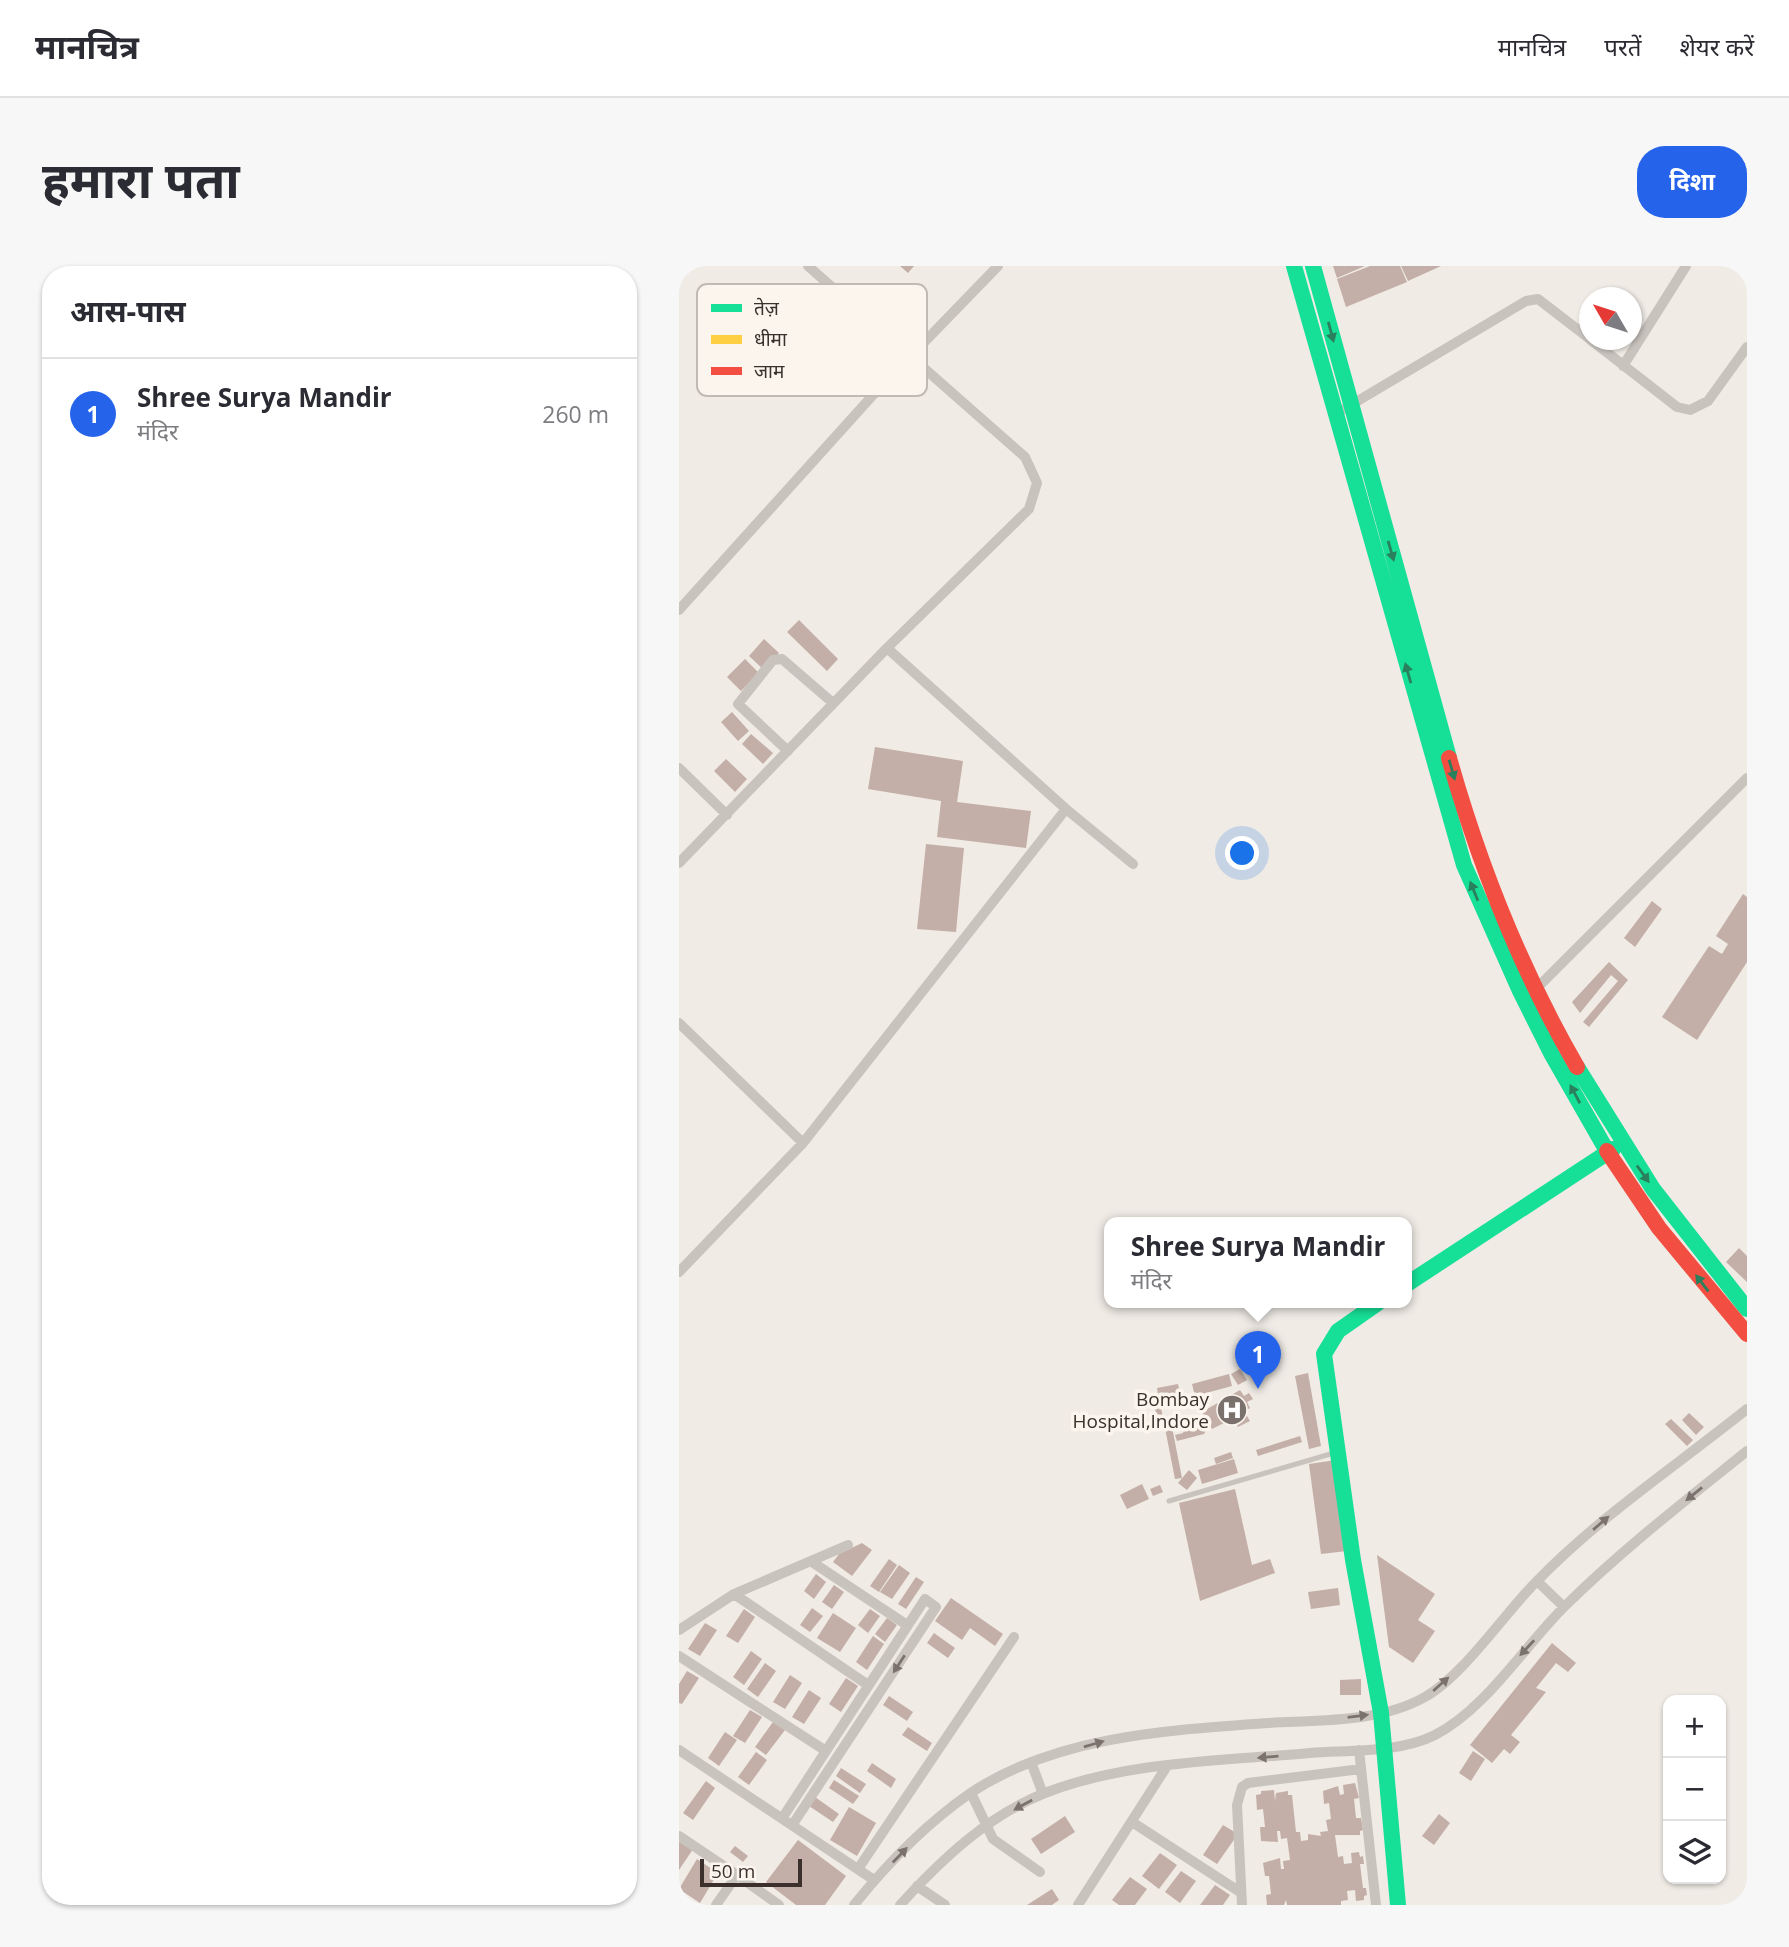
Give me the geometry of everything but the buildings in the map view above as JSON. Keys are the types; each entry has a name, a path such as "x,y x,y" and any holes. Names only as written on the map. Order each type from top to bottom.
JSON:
{"street":[{"path":"808,266 829,284"},
{"path":"927,339 998,266"},
{"path":"1294,266 1334,415 1464,865 1607,1153 1713,1297 1747,1334"},
{"path":"1313,266 1481,862 1529,993 1621,1144 1716,1273 1747,1309"},
{"path":"1623,366 1686,266"},
{"path":"1334,415 1526,300 1538,299 1579,331"},
{"path":"1603,350 1677,407 1690,410 1708,401 1723,384 1747,347"},
{"path":"679,862 887,648 1029,509 1037,483 1025,457 927,369"},
{"path":"679,610 875,396"},
{"path":"887,648 1066,809 1133,864"},
{"path":"788,751 738,704 773,660 782,659 833,704"},
{"path":"679,768 727,815"},
{"path":"1529,993 1747,778"},
{"path":"679,1272 803,1143 1066,809"},
{"path":"679,1023 803,1143"},
{"path":"1412,1281 1621,1144"},
{"path":"1371,1308 1327,1341 1324,1354 1337,1452 1381,1713 1398,1905"},
{"path":"854,1905 929,1825 971,1793 1031,1762 1112,1739 1381,1713 1417,1701 1440,1686 1537,1581 1649,1484 1747,1409"},
{"path":"899,1905 987,1825 1043,1794 1099,1778 1167,1766 1385,1747 1422,1741 1453,1724 1564,1607 1627,1547 1747,1451"},
{"path":"679,1630 734,1594 848,1545"},
{"path":"811,1562 907,1625"},
{"path":"1537,1581 1564,1607"},
{"path":"734,1594 869,1685"},
{"path":"782,1817 925,1599 936,1607 793,1824"},
{"path":"858,1869 1014,1637"},
{"path":"679,1656 825,1751"},
{"path":"1359,1749 1375,1905"},
{"path":"679,1750 793,1824 874,1881"},
{"path":"1031,1762 1043,1794"},
{"path":"1093,1905 1080,1902 1167,1766"},
{"path":"1242,1905 1237,1805 1242,1787 1248,1783 1361,1769"},
{"path":"971,1793 996,1842 1040,1872"},
{"path":"1132,1822 1240,1892"},
{"path":"679,1836 779,1905"},
{"path":"716,1905 737,1875"},
{"path":"917,1886 945,1905"}],"lane":[{"path":"1169,1501 1337,1452"}],"traffic: fast":[{"path":"1294,266 1464,865 1520,991 1551,1053 1607,1151"},
{"path":"1313,266 1449,758"},
{"path":"1577,1067 1653,1189 1747,1309"},
{"path":"1412,1281 1613,1149"},
{"path":"1371,1308 1338,1331 1324,1354 1353,1560 1381,1713 1398,1905"}],"traffic: jam":[{"path":"1449,758 1474,838 1504,917 1538,994 1577,1067"},
{"path":"1607,1151 1659,1228 1747,1334"}],"place":[{"name":"Shree Surya Mandir","path":"1258,1389"},
{"name":"Bombay Hospital,Indore","path":"1232,1410"}]}
